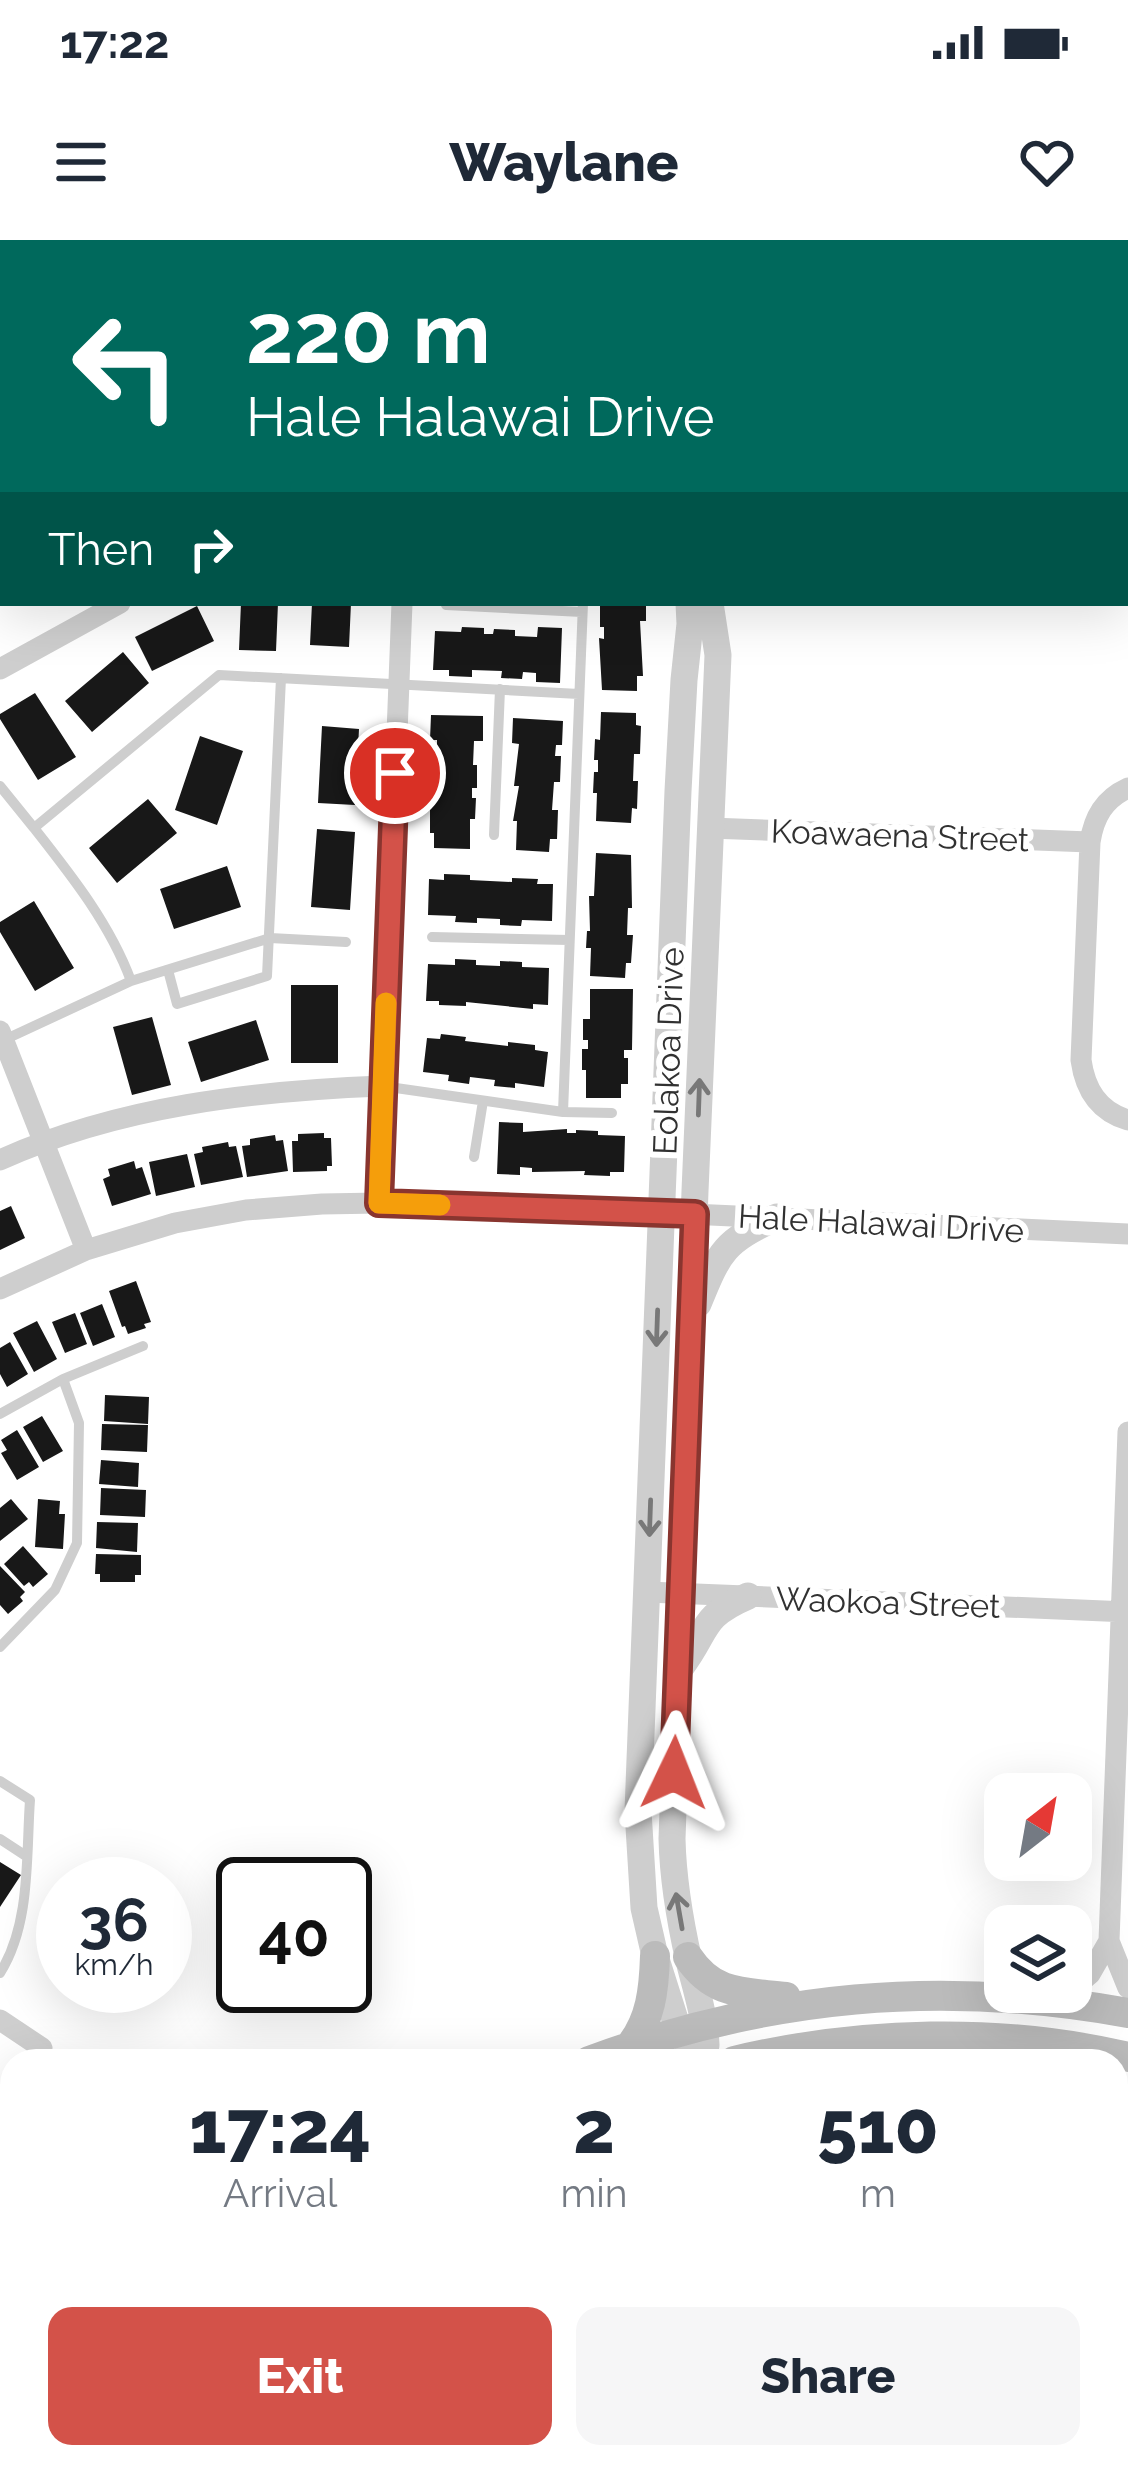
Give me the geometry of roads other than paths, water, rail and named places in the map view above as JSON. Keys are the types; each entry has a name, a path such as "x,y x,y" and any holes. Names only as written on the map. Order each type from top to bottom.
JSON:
{"main road":[{"path":"630,2046 647,2017 656,1956"},
{"path":"688,1957 699,1974 723,1987 821,2002"},
{"path":"622,2049 740,2015 821,2002 984,1994"},
{"path":"1092,2003 1128,2013"},
{"path":"802,2049 928,2038 1083,2049"}],"street":[{"path":"0,669 115,606"},
{"path":"379,1203 402,606"},
{"name":"Eolakoa Drive","path":"689,606 638,1827 644,1908 656,1956 700,2049"},
{"name":"Eolakoa Drive","path":"692,2029 688,1957 673,1875 718,655 710,606"},
{"path":"718,655 728,606"},
{"path":"1128,788 1099,812 1090,842 1081,1060 1091,1094 1102,1107 1128,1120"},
{"path":"675,867 688,843 710,828 693,818 678,791"},
{"name":"Koawaena Street","path":"710,828 1090,842"},
{"path":"2,1036 86,1250"},
{"path":"0,1160 43,1142 146,1113 256,1094 382,1086"},
{"name":"Hale Halawai Drive","path":"0,1288 86,1250 175,1223 246,1210 379,1203 1128,1234"},
{"path":"692,1319 724,1250 741,1234 777,1217"},
{"path":"1128,1432 1125,1612 1109,1941 1128,1988"},
{"name":"Waokoa Street","path":"647,1592 1125,1612"},
{"path":"678,1670 711,1617 748,1596"},
{"path":"1092,1971 1109,1941"},
{"path":"0,2020 42,2048"}],"lane":[{"path":"491,606 582,608 563,1112"},
{"path":"34,828 219,676 579,694"},
{"path":"168,970 177,1004 268,976 281,678"},
{"path":"494,835 500,689"},
{"path":"0,787 76,880 131,981"},
{"path":"432,937 569,940"},
{"path":"2,1036 131,981 270,938 346,942"},
{"path":"382,1086 563,1112 612,1113"},
{"path":"474,1157 483,1101"},
{"path":"0,1414 63,1379 142,1346"},
{"path":"0,1647 55,1590 77,1543 80,1423 63,1379"},
{"path":"0,1781 30,1800 22,1916 10,1958 1,1968"},
{"path":"0,1839 26,1856"}]}
